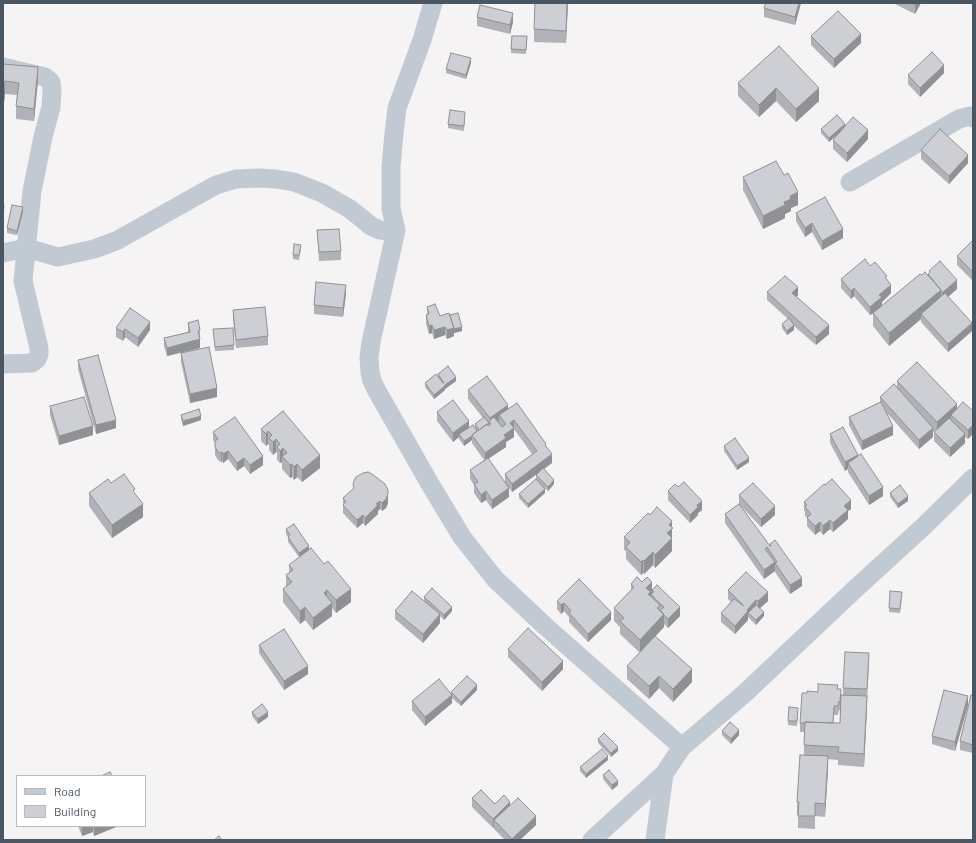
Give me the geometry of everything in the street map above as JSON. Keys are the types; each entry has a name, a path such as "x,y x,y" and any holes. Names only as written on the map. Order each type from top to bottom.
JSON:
{"street":[{"path":"433,3 422,40 397,108 391,167 392,209 396,230 371,342 369,357 371,376 377,391 458,530 495,579 545,626 682,747"},
{"path":"3,67 45,77 51,82 52,89 51,107 32,191 23,281 40,348 39,354 37,359 32,363 3,364"},
{"path":"850,182 959,119 970,116 973,118"},
{"path":"3,253 26,248 58,257 94,249 116,241 216,185 236,179 258,178 294,182 322,193 350,209 371,226 380,230 396,230"},
{"path":"592,840 664,774 682,747 745,693 923,527 973,478"},
{"path":"655,840 664,774"}],"building":[{"path":"535,3 567,3 566,31 534,29"},
{"path":"766,3 799,3 795,17 764,8"},
{"path":"480,5 513,13 510,25 477,17"},
{"path":"838,11 861,34 834,59 811,36"},
{"path":"512,36 527,36 526,50 511,49"},
{"path":"779,46 819,88 796,109 776,88 759,105 738,83"},
{"path":"932,52 944,65 920,88 908,75"},
{"path":"451,53 471,58 466,75 446,69"},
{"path":"3,64 38,67 34,109 16,106 19,83 5,81 3,99"},
{"path":"450,110 465,112 464,126 448,124"},
{"path":"837,115 845,124 829,138 821,129"},
{"path":"853,117 868,130 847,153 833,140"},
{"path":"940,129 968,155 949,176 921,150"},
{"path":"776,161 784,175 788,173 798,192 790,196 791,199 784,202 785,205 763,216 743,177"},
{"path":"825,197 843,229 822,241 812,223 805,228 796,213"},
{"path":"12,205 23,207 17,231 7,228"},
{"path":"339,229 341,251 319,252 317,230"},
{"path":"973,240 973,270 972,271 957,256"},
{"path":"294,244 301,245 299,255 293,255"},
{"path":"865,259 870,266 875,262 887,276 885,277 891,285 879,295 882,297 870,307 854,288 851,291 841,279"},
{"path":"940,261 957,280 942,293 928,274 930,272 929,271"},
{"path":"925,272 941,290 889,333 873,313 920,274 922,275"},
{"path":"785,276 798,287 792,293 829,325 816,337 767,292"},
{"path":"316,282 346,285 343,308 314,305"},
{"path":"945,293 972,323 948,344 921,314"},
{"path":"435,304 440,316 449,313 454,328 447,330 445,327 434,330 432,325 429,326 426,315 429,314 427,307"},
{"path":"265,307 268,336 236,340 233,310"},
{"path":"130,308 150,322 138,338 125,329 123,332 116,328"},
{"path":"458,313 462,327 454,329 450,315"},
{"path":"789,318 794,325 787,331 782,324"},
{"path":"198,320 200,339 167,348 164,338 190,332 188,323"},
{"path":"233,328 234,345 215,347 213,329"},
{"path":"209,347 217,388 190,394 181,353"},
{"path":"98,355 116,420 96,425 78,360"},
{"path":"917,362 957,404 937,422 897,381"},
{"path":"448,366 456,377 434,395 425,383 436,374 444,383 438,374"},
{"path":"487,376 508,405 490,418 468,390"},
{"path":"894,384 933,428 919,440 880,397"},
{"path":"84,397 93,426 59,436 50,406"},
{"path":"453,400 469,421 453,433 437,412"},
{"path":"881,402 893,426 862,441 849,417"},
{"path":"963,402 973,411 973,425 968,430 951,415"},
{"path":"517,403 552,454 512,484 505,474 537,451 514,420 510,423 514,428 504,435 506,438 485,453 472,435 487,424 488,426 491,424 489,421 494,417 502,427 506,424 499,415"},
{"path":"199,409 201,416 183,421 181,415"},
{"path":"283,411 320,455 302,470 297,464 294,467 292,464 290,465 282,456 287,453 283,448 280,451 277,447 280,444 276,439 273,442 269,438 272,435 268,431 266,434 261,429"},
{"path":"235,417 263,456 250,465 244,458 237,463 228,451 223,454 222,452 218,452 215,447 215,441 218,439 213,432"},
{"path":"484,417 489,423 479,430 475,424"},
{"path":"949,418 965,434 950,448 934,432"},
{"path":"473,425 477,431 464,441 459,434"},
{"path":"843,427 858,455 845,462 830,434"},
{"path":"735,438 749,458 737,466 724,446"},
{"path":"861,454 883,487 869,496 848,463"},
{"path":"488,458 509,488 492,500 486,491 481,495 474,484 478,482 470,470"},
{"path":"543,468 554,480 548,487 536,475"},
{"path":"368,472 385,484 388,494 386,499 382,503 380,501 376,504 378,505 365,518 363,515 357,520 343,505 346,502 343,498 354,488 353,485 356,477"},
{"path":"124,474 135,489 133,491 143,504 112,525 89,493 108,479 111,483"},
{"path":"536,479 545,489 528,504 519,494"},
{"path":"832,479 851,500 844,506 848,510 833,523 830,520 823,526 820,522 815,526 807,518 811,514 805,507 807,505 804,502 824,484 825,485"},
{"path":"684,482 702,501 690,515 668,491 675,484 678,487"},
{"path":"753,483 775,506 761,519 739,495"},
{"path":"900,485 908,496 898,504 890,493"},
{"path":"739,504 770,546 770,544 775,540 802,578 790,585 775,563 777,562 767,547 765,549 775,562 764,570 725,514"},
{"path":"657,507 672,521 669,525 673,528 667,533 672,538 655,555 653,552 641,562 626,547 630,542 624,537 648,513 650,515"},
{"path":"294,524 309,546 299,553 288,537 290,535 286,529"},
{"path":"311,548 324,564 328,561 351,589 336,600 327,590 324,593 332,603 313,618 305,607 300,611 283,589 292,582 286,575 293,570 289,565"},
{"path":"746,572 768,592 758,601 756,600 735,626 721,613 734,599 744,606 728,590"},
{"path":"637,577 642,582 647,577 652,582 646,588 651,592 648,594 660,605 657,608 664,614 640,640 620,621 624,618 614,608 634,587 631,584"},
{"path":"579,579 611,612 588,634 569,613 571,611 564,603 561,605 557,601"},
{"path":"657,585 680,607 668,619 660,611 664,607 651,594 654,592 652,590"},
{"path":"432,588 452,607 444,615 424,597"},
{"path":"412,591 440,614 423,634 395,611"},
{"path":"890,591 902,592 900,609 889,608"},
{"path":"756,605 764,612 756,620 748,613"},
{"path":"528,628 563,661 542,682 508,649"},
{"path":"284,629 308,666 284,681 259,645"},
{"path":"655,636 692,669 673,689 659,676 649,686 627,666"},
{"path":"845,652 869,653 867,689 843,688"},
{"path":"467,676 477,685 461,702 451,692"},
{"path":"439,679 452,695 425,717 412,701"},
{"path":"818,684 838,685 837,689 841,689 840,702 839,701 838,706 834,706 833,723 800,723 802,693 807,693 807,691 818,692"},
{"path":"944,690 968,696 955,742 932,736"},
{"path":"841,695 867,696 864,754 838,752 839,747 804,745 805,722 840,723"},
{"path":"971,695 973,696 973,745 960,741"},
{"path":"262,704 268,712 258,719 252,712"},
{"path":"789,707 798,708 797,721 788,721"},
{"path":"730,722 739,730 731,739 722,731"},
{"path":"604,733 618,747 611,753 598,739"},
{"path":"602,749 608,756 586,774 580,767"},
{"path":"800,755 828,756 825,804 815,803 815,816 798,816 799,802 797,802"},
{"path":"609,770 618,781 612,785 603,775"},
{"path":"110,772 112,775 103,775"},
{"path":"481,790 495,804 504,795 510,802 493,819 472,798"},
{"path":"518,798 536,816 512,839 494,820"},
{"path":"219,836 222,840 214,840"}]}
